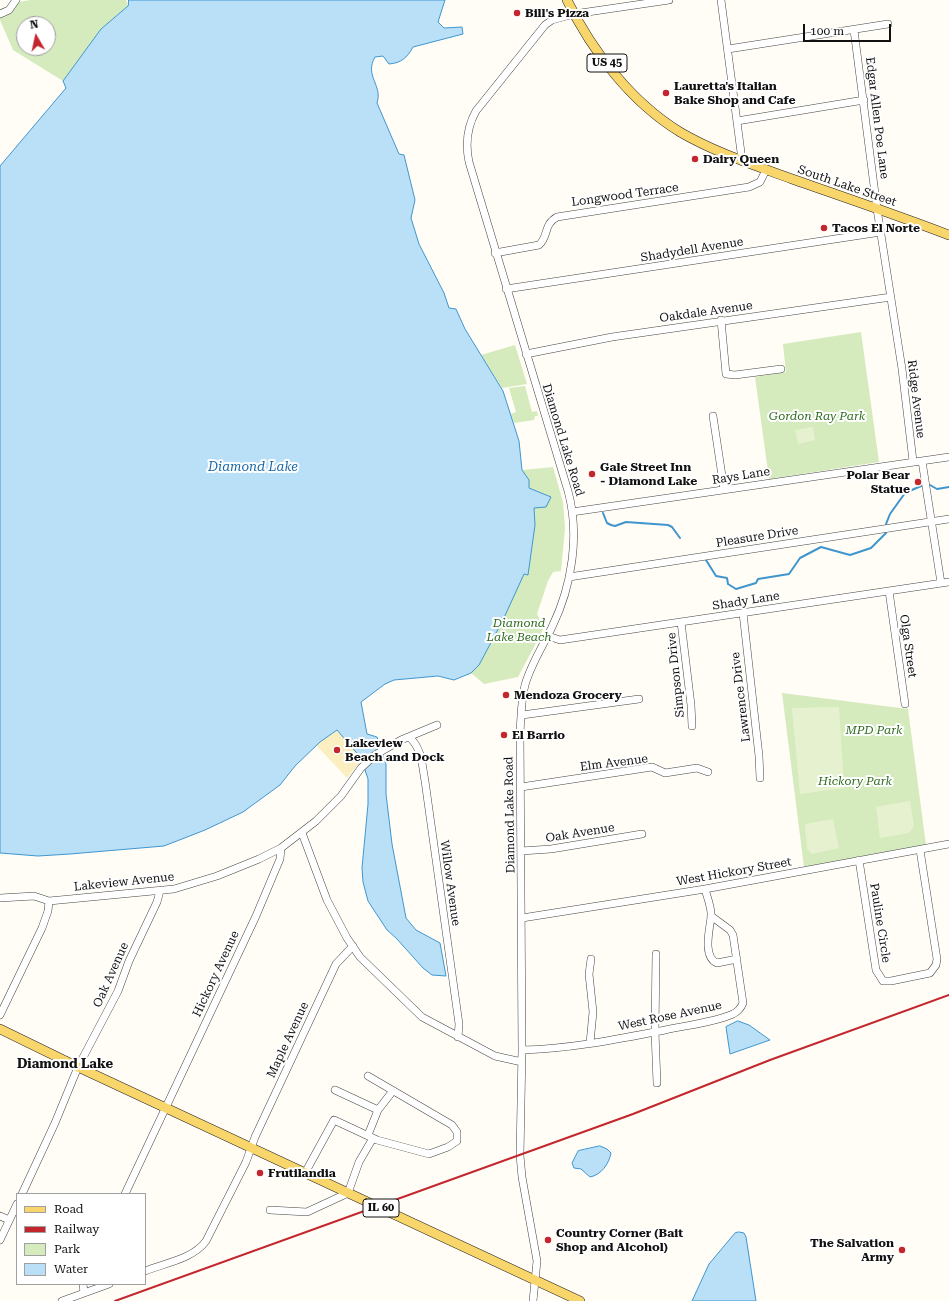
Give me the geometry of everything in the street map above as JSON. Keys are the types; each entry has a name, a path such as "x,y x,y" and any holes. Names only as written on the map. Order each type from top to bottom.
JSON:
{"main road":[{"name":"South Lake Street","path":"567,0 592,43 624,85 662,119 680,132 766,170 949,235"},
{"name":"IL 60","path":"0,1029 78,1067 580,1301"}],"street":[{"path":"2,13 12,6 16,0"},
{"name":"Diamond Lake Road","path":"533,1301 537,1261 520,1165 522,1062 522,715 527,679 562,604 569,577 573,538 572,512 568,491 506,290 469,162 467,143 469,126 476,111 535,36 552,20 574,14 668,0"},
{"path":"721,0 742,160"},
{"path":"728,49 888,24"},
{"name":"Edgar Allen Poe Lane","path":"854,30 877,209"},
{"path":"737,121 864,100"},
{"name":"Longwood Terrace","path":"496,253 539,245 543,240 547,226 557,217 750,187 760,182 766,170"},
{"name":"Ridge Avenue","path":"877,209 891,297 913,461"},
{"name":"Shadydell Avenue","path":"506,290 881,232"},
{"name":"Oakdale Avenue","path":"526,354 612,337 721,320 891,297"},
{"path":"721,320 726,374 728,376 781,369"},
{"path":"713,416 724,489"},
{"path":"913,461 949,457"},
{"name":"Rays Lane","path":"572,512 913,461"},
{"path":"922,461 932,522 945,582"},
{"name":"Pleasure Drive","path":"569,577 949,519"},
{"name":"Shady Lane","path":"548,636 560,640 945,582"},
{"name":"Olga Street","path":"889,590 905,704"},
{"name":"Lawrence Drive","path":"743,613 759,756 760,778"},
{"name":"Simpson Drive","path":"682,622 692,726"},
{"path":"522,715 639,700"},
{"name":"Lakeview Avenue","path":"0,898 34,896 49,901 160,891 217,876 281,848 302,833 341,796 361,768 375,755 409,737 437,726"},
{"name":"Willow Avenue","path":"409,737 416,742 419,749 425,781 459,1024 458,1037"},
{"name":"Elm Avenue","path":"521,787 652,767 665,773 697,768 708,772"},
{"path":"302,833 327,900 353,946 387,984 422,1017 495,1056 522,1062"},
{"name":"Oak Avenue","path":"521,851 552,849 642,834"},
{"name":"West Hickory Street","path":"522,918 705,889 949,844"},
{"name":"Hickory Avenue","path":"125,1193 256,916 280,860 281,848"},
{"name":"Pauline Circle","path":"859,860 876,970 883,981 891,981 930,973 936,965 937,959 920,850"},
{"path":"705,889 711,916 707,935 711,958 717,963 737,959"},
{"name":"Oak Avenue","path":"22,1193 55,1123 78,1067 118,992 129,961 157,902 160,891"},
{"path":"0,1015 42,928 48,911 49,901"},
{"name":"West Rose Avenue","path":"522,1050 541,1050 654,1032 719,1019 741,1009 743,1003 732,932 711,916"},
{"name":"Maple Avenue","path":"146,1271 191,1254 201,1248 206,1241 246,1162 251,1147 336,964 353,946"},
{"path":"656,954 654,1032 657,1083"},
{"path":"590,1043 593,1012 589,974 591,959"},
{"path":"305,1173 334,1120 370,1136 429,1154 448,1147 457,1141 457,1132 452,1125 392,1092 368,1076"},
{"path":"335,1090 378,1110"},
{"path":"270,1210 307,1212 348,1193 370,1136 378,1110 392,1092"},
{"path":"0,1240 16,1206"},
{"path":"0,1216 9,1220"},
{"path":"83,1285 84,1293"},
{"path":"62,1301 106,1285"}],"green space":[{"path":"30,0 126,0 128,6 101,29 63,81 23,56 56,56 56,16 16,16 16,52 13,50 0,20 0,17 11,12 19,2"},
{"name":"Gordon Ray Park","path":"861,332 879,462 769,479 755,377 786,372 783,344"},
{"path":"515,345 527,384 502,388 481,355"},
{"path":"525,386 532,412 537,411 538,416 535,416 534,420 514,423 511,414 516,412 509,388"},
{"path":"813,427 815,440 798,444 795,430"},
{"name":"Diamond Lake Beach","path":"553,467 563,502 565,528 561,571 553,572 548,581 537,614 544,628 518,677 484,684 471,673 479,665 524,574 528,575 535,525 534,508 551,497 529,488 529,480 522,470"},
{"name":"Hickory Park","path":"782,693 908,709 926,845 804,867"},
{"path":"839,707 844,788 800,794 792,708"},
{"path":"910,801 914,826 909,833 880,838 876,807"},
{"path":"833,819 839,848 812,854 807,849 805,824"}],"sand":[{"name":"Lakeview Beach and Dock","path":"337,730 358,754 359,763 347,778 316,745"}],"water":[{"name":"Diamond Lake","path":"129,0 445,0 438,22 444,28 462,27 463,34 413,47 406,57 400,61 389,64 383,56 375,57 372,64 372,75 378,91 377,103 399,154 404,155 415,200 411,218 419,244 444,293 449,308 456,309 465,329 503,391 519,441 522,470 529,480 529,488 551,497 546,507 534,508 535,525 528,575 524,574 503,620 479,665 471,673 454,680 438,676 394,680 385,684 361,702 367,734 377,737 386,764 386,794 392,844 406,918 416,930 440,943 446,976 432,975 423,968 387,930 368,901 363,882 362,868 368,804 368,779 361,758 337,730 320,742 295,766 280,785 243,812 205,830 164,846 38,856 0,853 0,166 66,88 63,81 101,29 128,6"},
{"path":"738,1021 749,1025 770,1040 730,1054 726,1027"},
{"path":"600,1146 607,1149 611,1153 606,1165 598,1174 590,1177 581,1169 574,1168 572,1163 578,1151"},
{"path":"735,1233 744,1233 746,1237 756,1301 692,1301 709,1264"}],"waterway":[{"path":"930,485 937,489 949,487"},
{"path":"886,524 890,514 905,493 921,486"},
{"path":"603,513 607,523 611,525 615,526 626,522 668,525 672,527 680,538"},
{"path":"706,560 716,576 727,578 728,584 736,589 756,583 758,579 789,574 800,558 821,547 850,555 871,548 886,533"}],"railway":[{"path":"115,1301 633,1114 770,1060 949,995"}],"place":[{"name":"Bill's Pizza","path":"517,13"},
{"name":"Lauretta's Italian Bake Shop and Cafe","path":"666,93"},
{"name":"Dairy Queen","path":"695,159"},
{"name":"Tacos El Norte","path":"824,228"},
{"name":"Gale Street Inn - Diamond Lake","path":"592,474"},
{"name":"Polar Bear Statue","path":"918,482"},
{"name":"Mendoza Grocery","path":"506,695"},
{"name":"El Barrio","path":"504,735"},
{"name":"Lakeview Beach and Dock","path":"337,750"},
{"name":"Frutilandia","path":"260,1173"},
{"name":"Country Corner (Bait Shop and Alcohol)","path":"548,1240"},
{"name":"The Salvation Army","path":"902,1250"}],"district":[{"name":"Diamond Lake","path":"65,1064"}],"park label":[{"name":"MPD Park","path":"874,730"}]}
